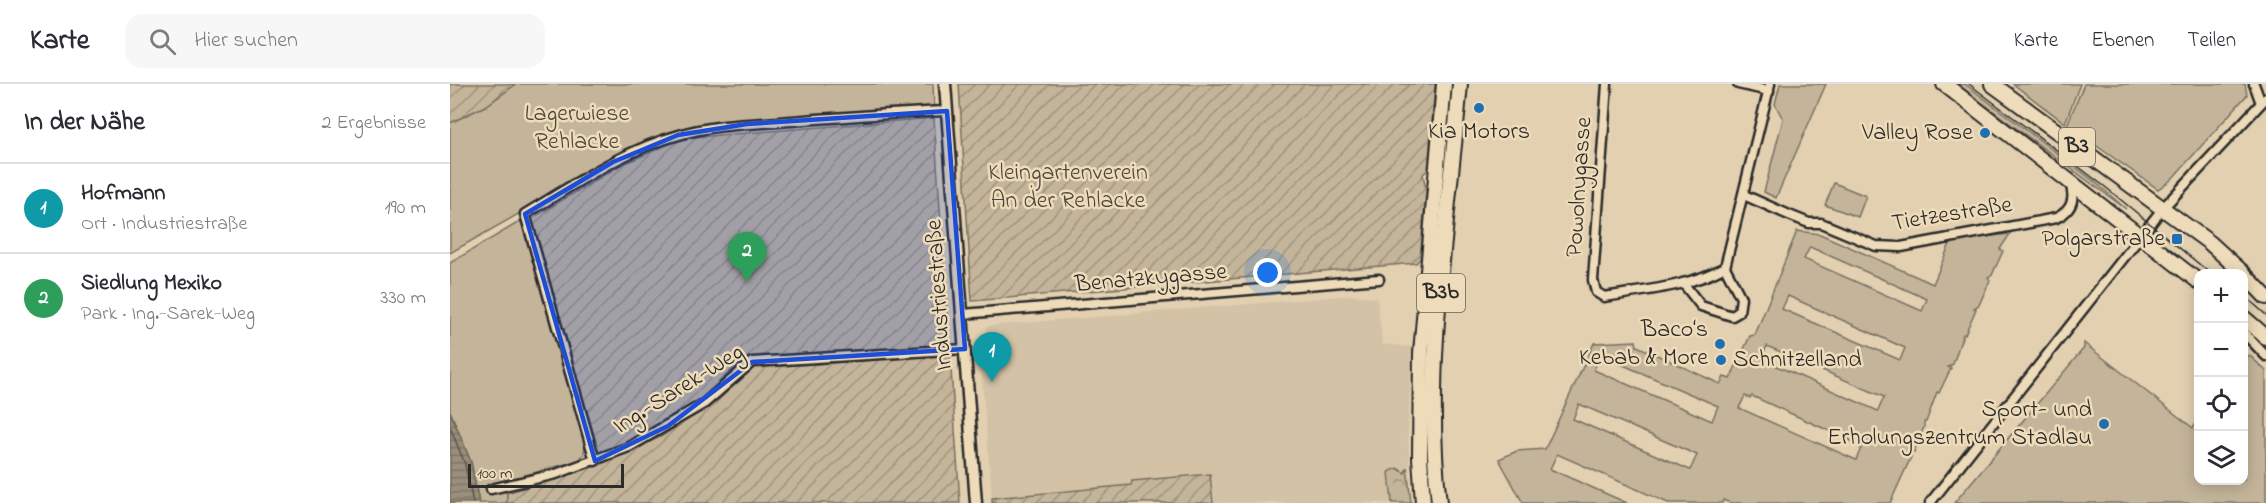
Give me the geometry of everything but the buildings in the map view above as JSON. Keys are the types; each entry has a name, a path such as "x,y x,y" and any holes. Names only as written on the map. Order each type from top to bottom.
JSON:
{"main road":[{"name":"B3b","path":"1423,503 1420,458 1421,353 1444,84"},
{"name":"B3b","path":"1439,503 1435,376 1460,84"},
{"name":"B3","path":"1944,84 2069,178 2194,277"},
{"name":"B3","path":"1992,84 2210,243 2238,269"},
{"name":"B3","path":"2248,279 2266,297"},
{"path":"2248,321 2266,337"}],"street":[{"name":"Industriestraße","path":"945,84 976,503"},
{"name":"Powolnygasse","path":"1607,84 1593,280 1596,292 1604,297 1683,283"},
{"path":"1725,267 1711,275 1683,283 1701,306 1732,316 1739,312 1741,298 1725,267 1769,88 1738,84"},
{"path":"1930,503 2163,208 2264,101 2254,84"},
{"path":"595,461 525,214 603,167 639,149 678,135 747,124 947,111"},
{"name":"Tietzestraße","path":"1744,195 1798,219 1809,223 1821,223 1876,246 1901,247 2056,218 2067,212 2073,200 2069,178"},
{"name":"Benatzkygasse","path":"963,314 1379,279"},
{"path":"2248,337 2266,356"},
{"name":"Ing.-Sarek-Weg","path":"491,489 595,461 629,447 705,403 752,362 965,350"}],"highlighted area":[{"path":"947,111 965,349 752,362 668,426 595,461 525,214 613,162 678,135 747,124"}],"shaded area":[{"path":"1355,295 1377,298 1382,344 1412,347 1408,431 1411,503 1213,503 1210,474 1132,482 1132,485 992,498 981,367 989,366 986,326"}],"green space":[{"path":"450,84 516,84 487,105 450,123"},
{"name":"Lagerwiese Rehlacke","path":"516,84 933,84 934,107 747,120 675,131 638,146 450,253 450,123 487,105"},
{"name":"Kleingartenverein An der Rehlacke","path":"959,84 1435,84 1428,170 1423,174 1426,191 1420,259 1416,263 972,301"},
{"path":"1780,84 1826,84 1776,198 1764,192 1783,119 1775,104"},
{"path":"1956,84 1965,84 2094,181 2126,209"},
{"path":"2013,84 2080,84 2065,123"},
{"path":"2084,84 2245,84 2247,95 2171,180 2158,189 2067,125"},
{"path":"934,118 949,345 745,358 699,400 642,435 599,453 532,218 621,165 683,138"},
{"path":"1834,183 1866,196 1858,217 1825,205"},
{"path":"521,221 585,443 584,454 579,460 495,484 507,493 507,503 479,503 471,462 450,411 450,263"},
{"path":"1797,231 1820,234 1933,284 1951,241 2010,234 2000,249 2003,251 1992,275 1988,277 1990,280 1979,305 1974,308 1976,309 1963,334 1953,364 1948,367 1951,368 1939,393 1937,392 1914,452 1911,451 1911,457 1890,503 1731,503 1723,500 1722,503 1668,503 1557,454 1550,469 1627,503 1523,503 1499,459 1517,451 1545,449 1594,343 1636,341 1637,346 1720,384 1724,377 1730,379 1750,336 1755,335","holes":["1810,247 1927,299 1922,311 1804,259","1788,296 1905,348 1900,360 1782,309","1767,346 1884,397 1878,411 1761,359","1600,355 1718,406 1712,421 1594,370","1745,396 1750,398 1752,396 1856,443 1861,448 1856,460 1739,408","1579,404 1697,455 1690,470 1573,419"]},
{"name":"Sport- und Erholungszentrum Stadlau","path":"2084,343 2194,427 2194,485 2248,485 2249,355 2266,371 2266,503 1954,503 2084,348"},
{"path":"950,355 960,503 507,503 507,493 602,464 662,436 709,406 751,368"},
{"path":"1407,467 1411,503 1392,503 1389,472 1397,468 1405,473"},
{"path":"1210,474 1213,503 992,503 992,498 1131,485 1132,481"}],"water":[{"path":"450,411 471,462 479,503 450,503"}],"tram line":[{"path":"1969,84 2104,186 2205,269"},
{"path":"2248,299 2266,315"}],"place":[{"name":"Kia Motors","path":"1479,108"},
{"name":"Valley Rose","path":"1985,133"},
{"name":"Polgarstraße","path":"2177,239"},
{"name":"Siedlung Mexiko","path":"747,282"},
{"name":"Baco‘s Kebab & More","path":"1720,344"},
{"name":"Schnitzelland","path":"1721,360"},
{"name":"Hofmann","path":"992,382"},
{"name":"Sport- und Erholungszentrum Stadlau","path":"2104,424"}]}
